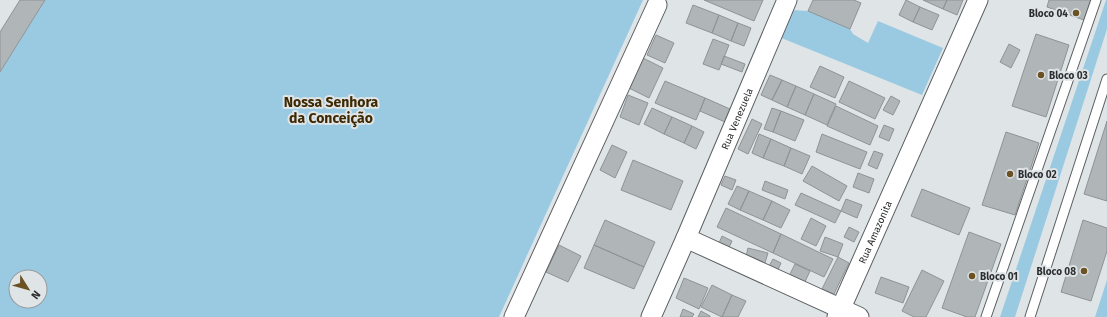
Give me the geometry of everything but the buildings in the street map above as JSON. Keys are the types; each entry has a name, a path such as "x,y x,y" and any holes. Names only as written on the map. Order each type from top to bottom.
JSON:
{"street":[{"name":"Rua Venezuela","path":"651,317 787,0"},
{"name":"Rua Amazonita","path":"839,312 978,0"},
{"path":"514,317 657,5"},
{"path":"686,238 839,312 859,317"}],"lane":[{"path":"986,317 1096,0"},
{"path":"1030,317 1107,80"}],"shaded area":[{"path":"45,0 643,0 499,317 0,317 0,72"},
{"path":"1106,0 1107,29 1015,317 1000,317"},
{"path":"791,10 808,11 850,29 853,34 868,43 878,21 943,48 922,95 779,37"},
{"path":"1107,280 1107,317 1095,317"}],"place":[{"name":"Bloco 04","path":"1076,13"},
{"name":"Bloco 03","path":"1041,75"},
{"name":"Bloco 02","path":"1010,174"},
{"name":"Bloco 08","path":"1084,271"},
{"name":"Bloco 01","path":"972,276"}],"district":[{"name":"Nossa Senhora da Conceição","path":"331,110"}]}
